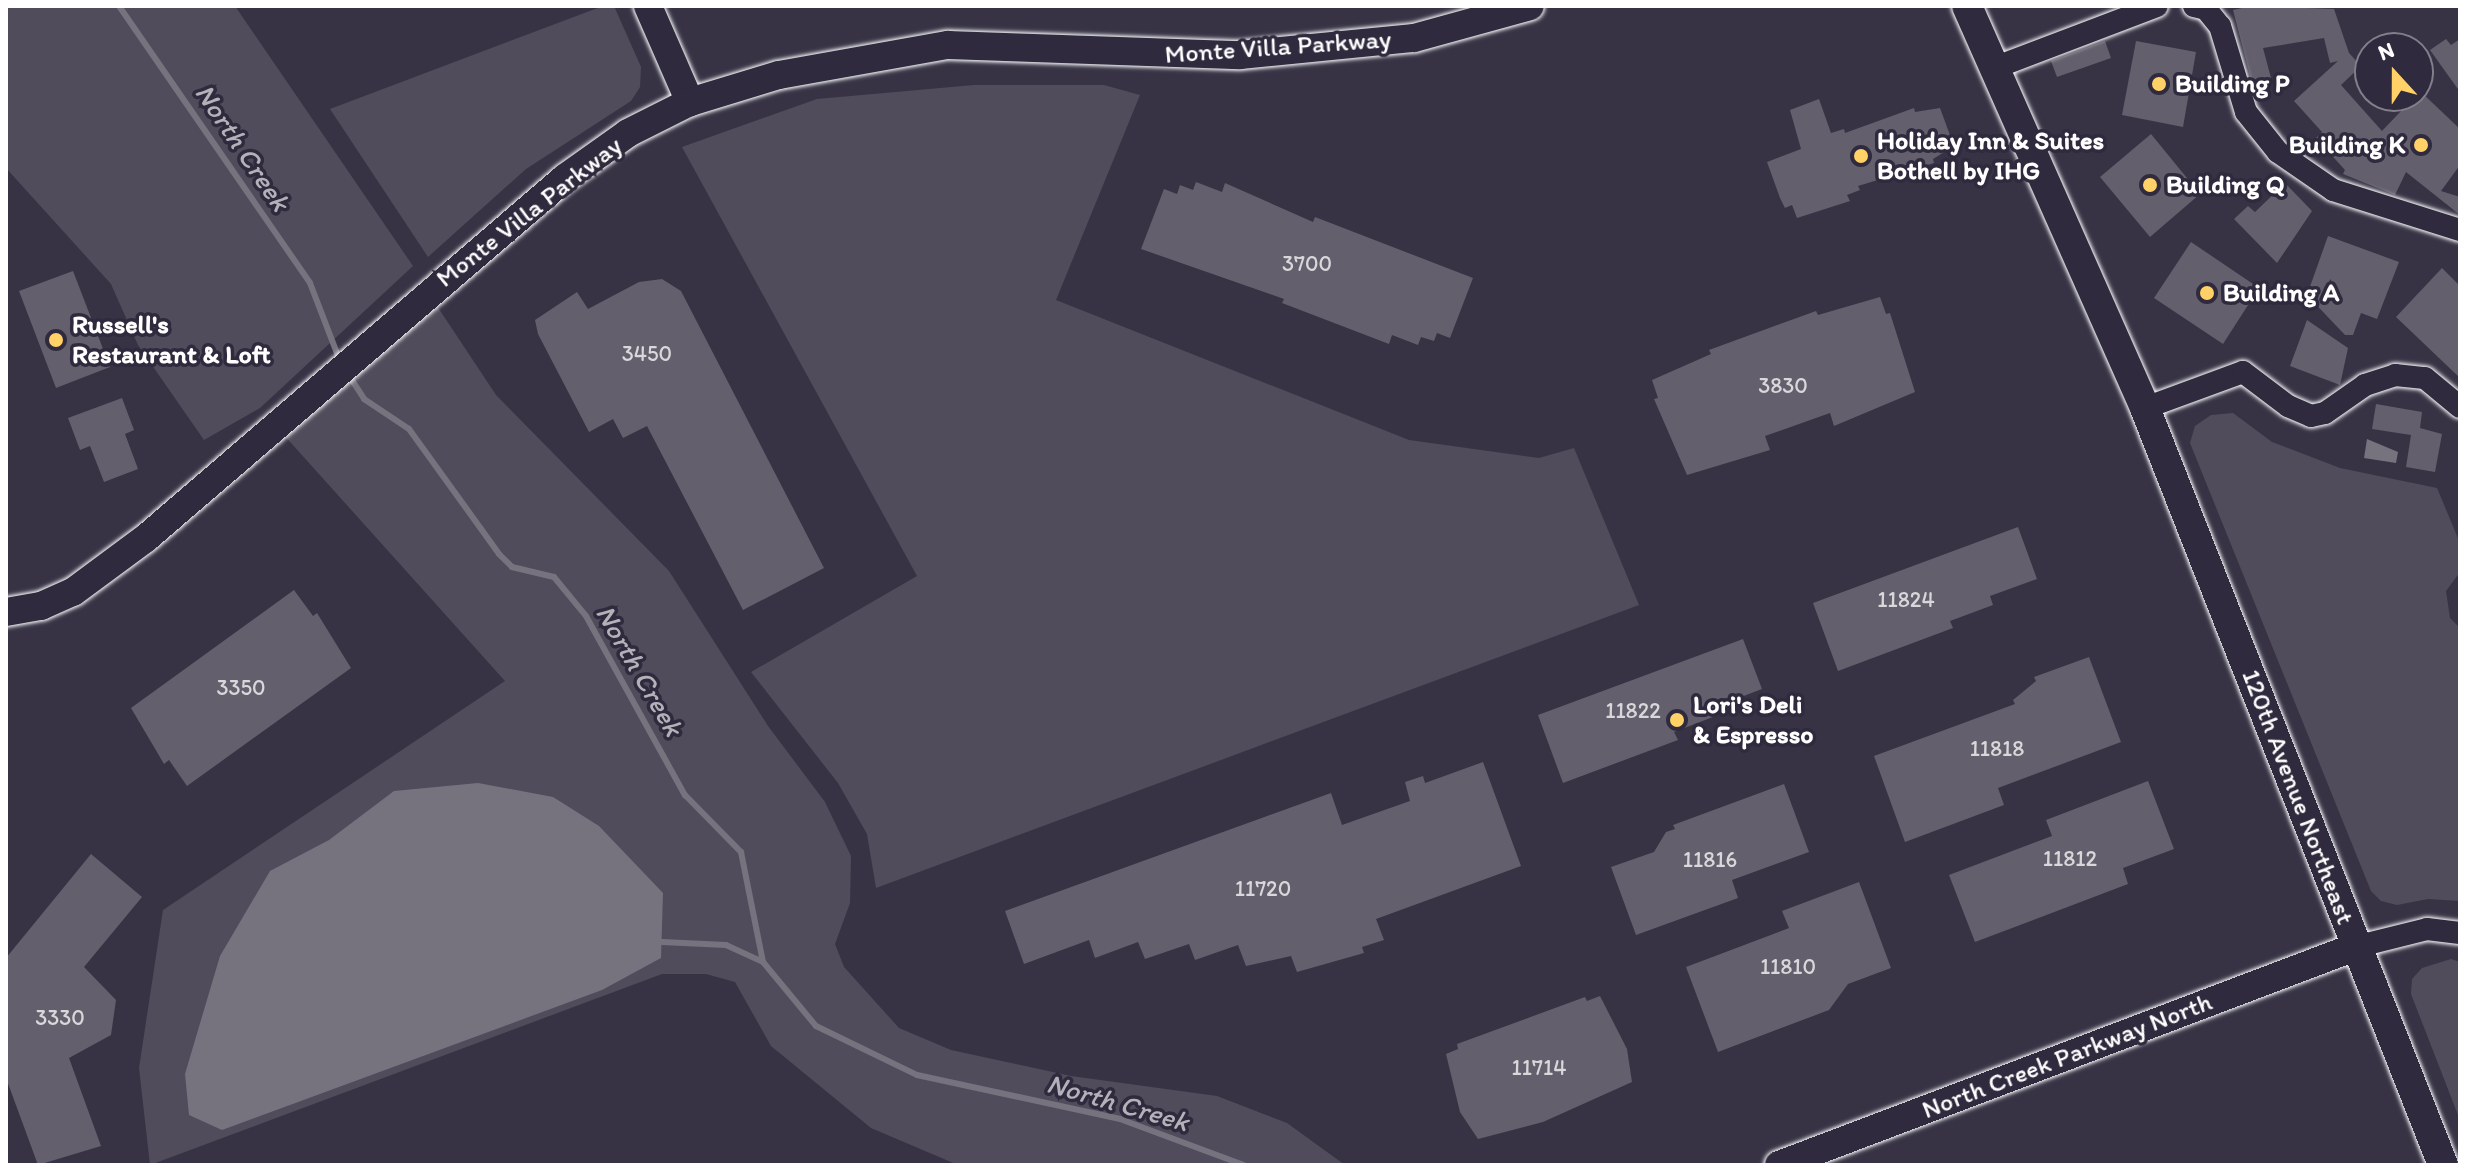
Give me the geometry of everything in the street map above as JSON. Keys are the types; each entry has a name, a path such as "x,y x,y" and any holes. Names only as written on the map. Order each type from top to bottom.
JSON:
{"main road":[{"name":"120th Avenue Northeast","path":"1967,6 2149,418 2443,1165"}],"street":[{"path":"648,6 690,102"},
{"name":"Monte Villa Parkway","path":"6,612 41,606 73,592 226,472 298,403 565,178 628,133 690,102 808,68 948,45 1240,55 1414,38 1530,6"},
{"path":"1994,68 2157,6"},
{"path":"2194,6 2206,9 2220,26 2246,112 2278,152 2333,190 2460,230"},
{"path":"2149,418 2243,372 2288,406 2311,416 2325,413 2365,385 2395,375 2425,378 2460,407"},
{"path":"2355,947 2427,929 2460,933"},
{"name":"North Creek Parkway North","path":"1779,1165 2355,947"}],"shaded area":[{"path":"6,6 235,6 413,266 260,408 204,440 138,345 111,284 6,168"},
{"path":"603,6 614,6 641,67 640,87 631,101 526,169 428,257 330,109"},
{"path":"974,85 1104,85 1140,95 1056,300 1409,440 1539,458 1574,448 1639,605 876,888 867,834 838,783 751,672 917,576 682,147 817,99"},
{"path":"435,303 496,395 669,571 768,726 825,802 851,856 850,903 835,944 844,967 899,1028 951,1050 1071,1076 1217,1096 1287,1123 1345,1165 958,1165 871,1128 771,1046 735,982 706,974 662,974 150,1165 139,1068 163,910 505,681 283,434"},
{"path":"2233,413 2272,442 2340,468 2437,488 2460,543 2460,572 2446,591 2450,618 2460,628 2460,901 2428,899 2397,905 2381,901 2371,891 2190,443 2195,426 2211,415"},
{"path":"2367,439 2398,452 2396,463 2364,458"},
{"path":"478,783 553,797 599,826 663,893 661,958 602,990 222,1130 189,1115 185,1074 220,956 270,871 329,840 394,791"},
{"path":"2451,959 2460,962 2460,1120 2411,994 2412,979 2422,968"}],"building":[{"path":"2251,6 2334,9 2349,53 2354,58 2354,73 2341,85 2354,100 2354,112 2365,112 2382,131 2400,112 2434,112 2434,104 2460,129 2460,165 2441,191 2460,197 2460,215 2406,172 2395,195 2343,174 2345,170 2316,138 2322,132 2294,101 2338,61 2330,63 2324,38 2263,48 2271,78 2252,83 2233,10"},
{"path":"2446,39 2451,45 2460,39 2460,92 2434,56 2434,47"},
{"path":"2105,41 2111,58 2057,77 2051,61"},
{"name":"Building P","path":"2136,41 2196,52 2183,127 2122,115"},
{"name":"Holiday Inn & Suites Bothell by IHG","path":"1819,99 1831,133 1844,129 1845,133 1914,108 1915,112 1940,108 1954,146 1933,159 1934,163 1858,186 1860,190 1847,195 1850,201 1797,218 1792,205 1785,208 1767,162 1801,149 1790,110"},
{"name":"Building Q","path":"2151,134 2200,194 2150,237 2100,177"},
{"path":"1196,182 1222,192 1225,183 1313,222 1315,217 1473,278 1450,338 1437,333 1434,341 1421,337 1418,345 1392,335 1389,344 1282,303 1284,299 1141,249 1164,189 1177,194 1180,185 1193,190"},
{"path":"2285,183 2312,211 2277,263 2234,219 2248,206 2255,212"},
{"path":"2328,236 2399,262 2377,319 2361,313 2353,335 2345,335 2307,295"},
{"name":"Building A","path":"2191,242 2259,288 2223,344 2154,298"},
{"path":"2442,268 2460,286 2460,378 2396,317"},
{"path":"73,271 110,367 56,388 19,291"},
{"path":"662,279 681,291 824,568 743,610 647,426 623,438 613,419 589,432 538,334 535,320 577,292 588,309 639,282"},
{"path":"1880,297 1886,314 1890,313 1915,392 1834,426 1830,413 1765,436 1770,450 1687,475 1654,399 1658,398 1652,380 1711,354 1709,350 1816,311 1818,315"},
{"path":"2307,320 2348,348 2340,385 2290,366"},
{"path":"122,398 134,430 125,434 138,469 104,482 90,446 80,450 68,418"},
{"path":"2376,404 2422,412 2420,428 2442,434 2435,472 2406,467 2411,435 2372,429"},
{"path":"2018,527 2037,579 1990,596 1993,605 1950,621 1953,628 1838,671 1813,603"},
{"path":"294,590 313,616 317,613 351,668 187,786 169,760 164,764 131,708"},
{"path":"1743,639 1762,689 1715,707 1718,715 1674,732 1678,740 1563,783 1538,715"},
{"path":"2089,657 2121,742 1998,788 2004,805 1905,842 1874,756 2015,704 2013,700 2036,681 2034,677"},
{"path":"1483,762 1521,866 1376,919 1384,940 1362,947 1364,953 1297,972 1291,956 1246,966 1238,945 1195,960 1189,944 1145,959 1138,942 1095,958 1089,940 1024,964 1005,911 1331,793 1342,825 1410,801 1405,782 1423,776 1425,783"},
{"path":"2148,781 2174,849 2123,868 2128,884 1975,942 1949,875 2052,836 2046,820"},
{"path":"1784,784 1809,852 1732,880 1738,898 1636,935 1611,867 1654,852 1666,832 1675,829 1673,825"},
{"path":"91,854 142,897 84,967 116,1000 111,1035 69,1058 101,1146 38,1165 6,1078 6,958"},
{"path":"1859,882 1891,968 1848,984 1829,1010 1718,1052 1686,967 1789,928 1782,911"},
{"path":"1600,996 1627,1049 1632,1082 1543,1122 1478,1139 1460,1112 1446,1054 1458,1049 1457,1044 1585,997 1587,1001"}],"waterway":[{"name":"North Creek","path":"119,6 310,283 340,361"},
{"name":"North Creek","path":"348,374 364,399 409,429 499,554 512,567 554,577 586,616 685,795 741,852 763,962 816,1026 917,1075 1120,1119 1244,1165"},
{"path":"662,942 726,945 763,962"}],"place":[{"name":"Building P","path":"2159,84"},
{"name":"Building K","path":"2421,145"},
{"name":"Holiday Inn & Suites Bothell by IHG","path":"1861,156"},
{"name":"Building Q","path":"2150,185"},
{"name":"Building A","path":"2207,293"},
{"name":"Russell's Restaurant & Loft","path":"56,340"},
{"name":"Lori's Deli & Espresso","path":"1677,720"}]}
